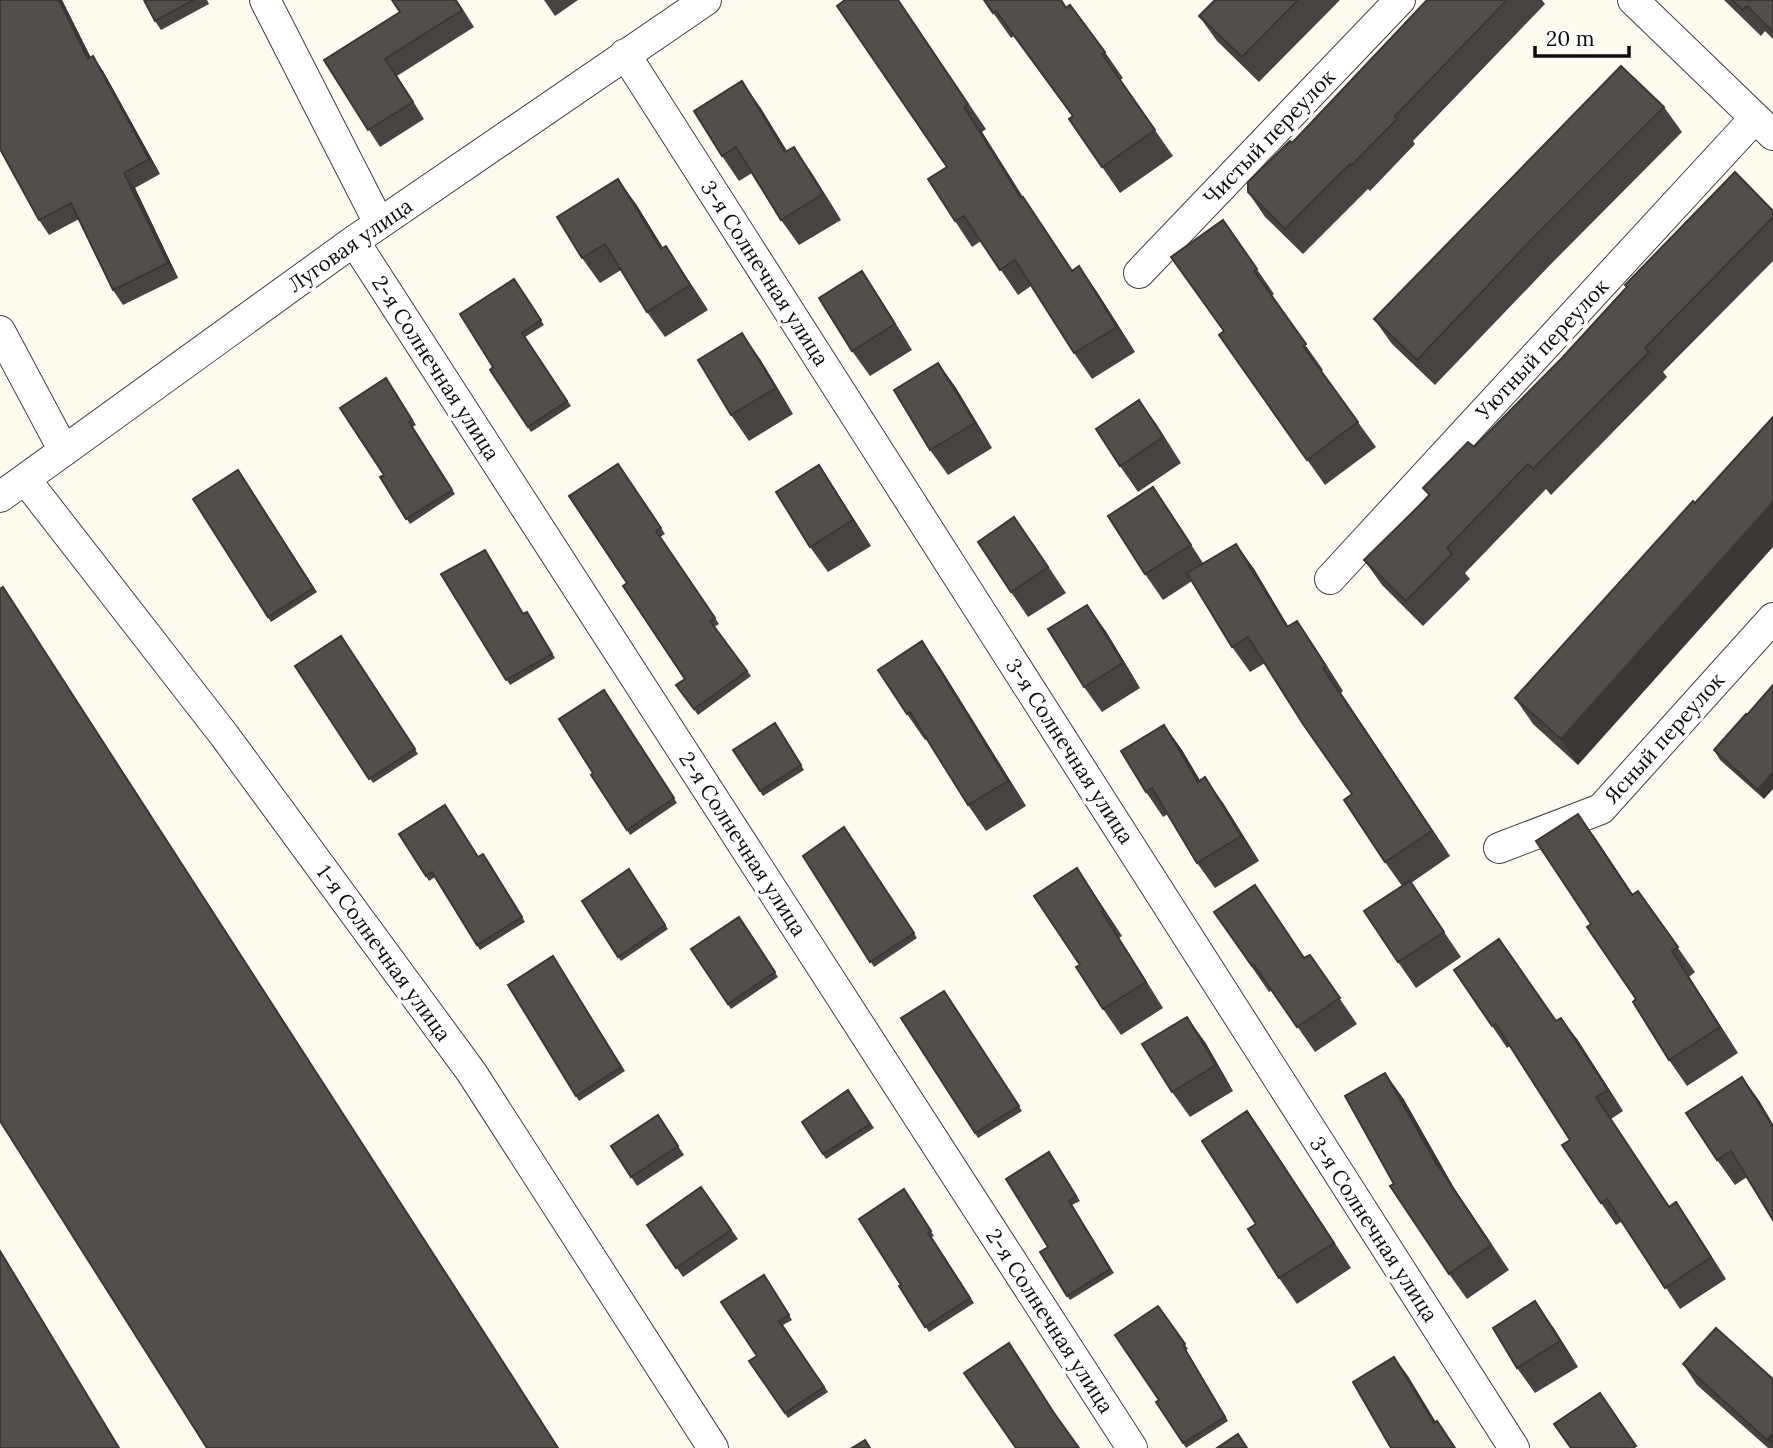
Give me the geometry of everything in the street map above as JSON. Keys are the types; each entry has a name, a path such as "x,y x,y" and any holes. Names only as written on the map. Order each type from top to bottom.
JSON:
{"street":[{"path":"265,0 379,223"},
{"name":"Луговая улица","path":"0,497 379,223 706,0"},
{"name":"Чистый переулок","path":"1139,274 1400,0"},
{"path":"1633,0 1764,127"},
{"name":"3-я Солнечная улица","path":"625,54 1514,1448"},
{"name":"Уютный переулок","path":"1329,579 1764,127"},
{"name":"2-я Солнечная улица","path":"354,241 1132,1448"},
{"path":"0,331 64,451"},
{"name":"1-я Солнечная улица","path":"25,479 224,735 472,1073 713,1448"},
{"name":"Ясный переулок","path":"1499,848 1601,809 1773,618"}],"building":[{"path":"0,0 59,0 88,59 93,56 149,159 124,173 168,263 113,290 71,203 39,220 0,149"},
{"path":"144,0 194,0 155,21"},
{"path":"392,0 455,0 462,10 385,59 413,102 368,130 324,60 400,12"},
{"path":"845,0 898,0 968,104 964,107 1021,198 1023,197 1072,271 1079,266 1117,327 1074,353 1015,260 1000,270 964,216 955,221 928,179 947,167 837,6"},
{"path":"984,0 1061,0 1066,8 1070,5 1105,52 1102,54 1155,130 1102,167 1069,119 1073,116 996,11 993,13"},
{"path":"1215,0 1298,0 1242,57 1199,16"},
{"path":"1427,0 1507,0 1395,116 1397,119 1285,229 1248,192 1248,182 1290,141 1292,143"},
{"path":"1732,0 1773,0 1773,32 1747,6 1743,10"},
{"path":"1621,66 1664,107 1532,239 1417,360 1374,319"},
{"path":"742,81 785,152 794,147 823,194 781,220 736,147 722,156 694,111"},
{"path":"1735,172 1773,211 1773,217 1645,348 1649,352 1533,469 1528,464 1447,548 1452,554 1406,601 1364,560 1430,495 1423,488 1468,442 1474,447 1562,358 1627,287 1625,285"},
{"path":"618,179 661,249 666,246 690,285 647,312 605,244 582,258 557,217"},
{"path":"1223,220 1257,269 1254,271 1306,344 1303,346 1358,422 1307,460 1219,335 1224,331 1171,257"},
{"path":"862,271 895,324 852,351 819,298"},
{"path":"514,279 541,320 522,333 567,401 528,427 490,370 493,367 460,314"},
{"path":"742,333 776,388 731,415 698,360"},
{"path":"938,363 975,423 930,450 894,390"},
{"path":"386,378 412,420 409,422 452,490 406,519 380,477 384,475 340,408"},
{"path":"1139,400 1163,437 1120,466 1096,429"},
{"path":"1773,417 1773,502 1561,739 1515,698 1693,501 1695,503"},
{"path":"618,464 661,528 656,531 715,618 710,621 747,671 694,709 676,685 685,679 623,586 627,583 569,496"},
{"path":"819,465 853,520 810,547 776,492"},
{"path":"238,470 313,588 268,617 193,499"},
{"path":"1153,487 1191,545 1145,574 1108,516"},
{"path":"1014,517 1048,567 1011,592 978,542"},
{"path":"1236,544 1287,627 1297,621 1326,666 1323,668 1432,831 1385,862 1344,800 1352,794 1303,724 1248,637 1232,647 1187,573"},
{"path":"485,550 523,614 527,612 552,654 506,680 441,574"},
{"path":"3,587 558,1448 207,1448 0,1121 0,589"},
{"path":"1087,605 1123,663 1084,687 1048,629"},
{"path":"341,636 415,749 369,779 295,666"},
{"path":"922,641 1008,781 968,805 910,712 907,714 878,670"},
{"path":"1773,685 1773,772 1758,790 1714,750"},
{"path":"604,690 674,798 627,830 559,719"},
{"path":"775,723 801,765 760,791 733,750"},
{"path":"1164,725 1198,782 1205,777 1241,836 1197,863 1152,788 1146,792 1121,751"},
{"path":"445,805 478,857 483,854 522,917 477,945 432,872 426,876 399,834"},
{"path":"1578,814 1632,895 1638,891 1678,947 1672,951 1720,1027 1669,1060 1633,1002 1636,999 1587,927 1591,924 1536,841"},
{"path":"844,827 914,933 870,962 803,856"},
{"path":"1077,868 1146,982 1103,1009 1076,967 1080,965 1034,896"},
{"path":"629,869 665,925 618,957 582,901"},
{"path":"1410,881 1444,932 1398,962 1364,911"},
{"path":"1255,885 1304,958 1310,955 1340,998 1297,1027 1214,912"},
{"path":"739,917 775,972 728,1004 691,949"},
{"path":"1499,939 1556,1021 1561,1018 1608,1090 1596,1097 1669,1207 1676,1202 1711,1257 1665,1288 1607,1199 1601,1203 1562,1145 1570,1140 1496,1024 1492,1026 1454,970"},
{"path":"553,956 621,1067 576,1096 508,985"},
{"path":"944,991 1019,1106 975,1133 901,1018"},
{"path":"1187,1017 1216,1065 1172,1092 1142,1044"},
{"path":"1385,1073 1436,1163 1491,1245 1449,1274 1390,1186 1394,1184 1345,1096"},
{"path":"1742,1077 1773,1127 1773,1220 1731,1151 1717,1160 1686,1113"},
{"path":"848,1090 870,1124 823,1154 802,1122"},
{"path":"1247,1111 1334,1243 1279,1278 1248,1229 1256,1224 1202,1141"},
{"path":"658,1115 678,1146 631,1177 611,1146"},
{"path":"1049,1152 1076,1196 1069,1201 1110,1269 1067,1296 1040,1252 1048,1247 1006,1179"},
{"path":"701,1187 731,1230 676,1268 647,1225"},
{"path":"904,1189 931,1231 928,1233 970,1298 925,1327 859,1219"},
{"path":"0,1251 119,1448 0,1448"},
{"path":"764,1275 789,1315 779,1321 824,1387 785,1413 749,1361 757,1356 721,1302"},
{"path":"1535,1301 1560,1341 1517,1368 1493,1328"},
{"path":"1158,1306 1185,1344 1183,1346 1225,1417 1183,1443 1156,1402 1159,1400 1115,1335"},
{"path":"1716,1328 1773,1379 1773,1433 1767,1440 1683,1364"},
{"path":"1009,1343 1079,1448 1016,1448 964,1373"},
{"path":"1394,1357 1434,1423 1437,1421 1455,1448 1391,1448 1353,1382"},
{"path":"1600,1393 1636,1446 1633,1448 1571,1448 1554,1424"},
{"path":"1238,1434 1247,1448 1217,1448"},
{"path":"865,1440 870,1448 852,1448"}]}
